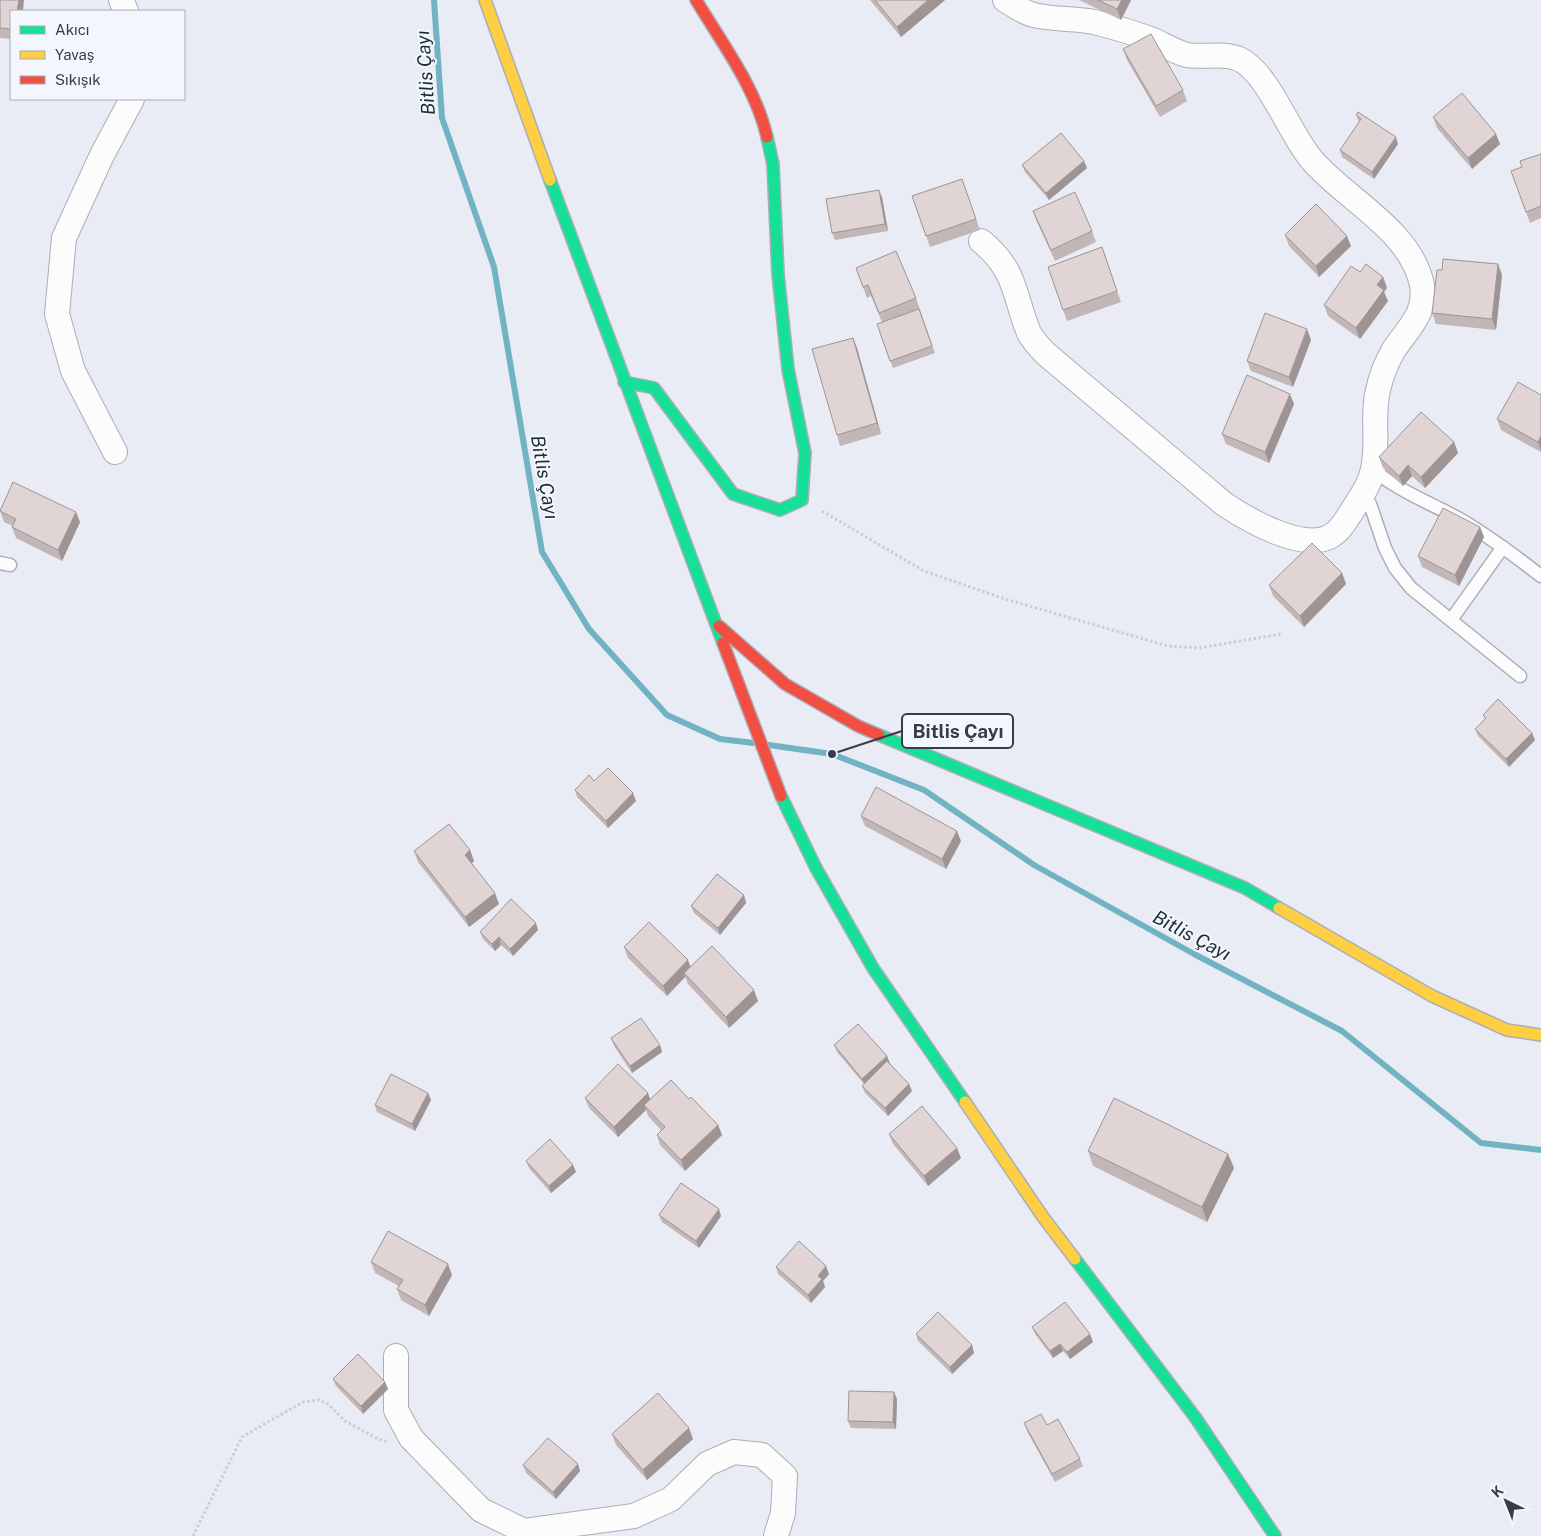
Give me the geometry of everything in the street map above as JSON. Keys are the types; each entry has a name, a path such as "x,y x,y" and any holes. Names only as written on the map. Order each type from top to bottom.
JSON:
{"main road":[{"path":"485,0 624,382 786,809 816,868 873,968 1042,1217 1195,1417 1275,1536"},
{"path":"624,382 654,388 733,494 780,510 802,500 806,453 788,369 778,274 773,164 762,120 738,70 696,0"},
{"path":"716,623 785,684 858,726 1245,888 1432,996 1507,1030 1541,1035"}],"street":[{"path":"981,241 1006,267 1017,291 1030,334 1046,354 1224,504 1250,522 1305,541 1322,540 1338,530 1360,498 1373,470 1375,455 1374,421 1379,386 1384,368 1393,351 1417,319 1423,298 1420,277 1405,249 1376,216 1312,162 1256,73 1239,59 1188,55 1151,40 1093,22 1033,15 1005,0"},
{"path":"114,452 73,371 57,314 64,238 102,155 131,100"},
{"path":"396,1356 396,1410 411,1438 481,1510 524,1531 634,1516 671,1498 707,1464 734,1452 762,1455 784,1476 783,1512 776,1536"}],"lane":[{"path":"1373,470 1395,487 1455,517 1503,547 1541,576"},
{"path":"1360,498 1370,504 1374,511 1384,548 1395,568 1411,588 1520,676"},
{"path":"1451,620 1503,547"}],"path":[{"path":"802,500 924,571 1005,599 1168,646 1199,648 1281,634"},
{"path":"193,1536 242,1437 303,1402 319,1400 328,1404 345,1421 385,1441 403,1441 411,1438"}],"building":[{"path":"0,0 19,0 17,10 10,10 10,29 0,28"},
{"path":"875,0 928,0 897,27"},
{"path":"1098,0 1122,0 1117,9"},
{"path":"1151,34 1183,90 1156,106 1123,49"},
{"path":"1462,93 1496,134 1468,158 1433,117"},
{"path":"1358,112 1396,137 1372,172 1340,150 1361,119 1356,115"},
{"path":"1061,133 1084,161 1046,193 1022,165"},
{"path":"1541,154 1541,206 1526,212 1511,171 1522,167 1520,161"},
{"path":"962,179 976,219 926,236 912,196"},
{"path":"879,190 885,224 832,233 826,199"},
{"path":"1075,192 1092,231 1051,250 1033,211"},
{"path":"1316,204 1347,236 1316,266 1285,235"},
{"path":"1102,247 1117,291 1063,310 1048,267"},
{"path":"896,251 916,298 879,313 868,285 863,287 856,268"},
{"path":"1443,259 1498,264 1492,319 1432,313 1437,270 1442,270"},
{"path":"1366,264 1383,277 1377,285 1384,290 1356,328 1324,305 1351,266 1360,272"},
{"path":"919,309 932,346 890,361 877,324"},
{"path":"1265,313 1307,329 1289,377 1247,361"},
{"path":"853,338 877,423 837,435 812,349"},
{"path":"1247,375 1290,394 1265,452 1222,434"},
{"path":"1518,382 1541,395 1541,436 1538,442 1497,419"},
{"path":"1421,412 1454,442 1421,477 1408,465 1399,476 1379,457"},
{"path":"13,482 76,512 58,550 12,527 16,519 0,511"},
{"path":"1443,508 1480,527 1455,575 1418,556"},
{"path":"1312,543 1342,573 1300,616 1269,585"},
{"path":"1498,699 1532,733 1506,759 1475,729 1486,718 1483,715"},
{"path":"608,768 633,793 606,821 575,790 589,775 594,781"},
{"path":"876,787 957,831 942,859 861,816"},
{"path":"449,824 470,850 465,855 495,893 465,917 414,851"},
{"path":"717,874 744,895 718,928 691,906"},
{"path":"511,899 536,923 510,949 499,937 492,944 480,932"},
{"path":"649,922 688,960 663,986 624,947"},
{"path":"712,946 754,990 726,1017 684,973"},
{"path":"641,1018 660,1045 630,1066 611,1038"},
{"path":"858,1024 887,1056 862,1079 834,1045"},
{"path":"887,1061 909,1084 885,1108 862,1086"},
{"path":"618,1064 648,1093 614,1127 585,1098"},
{"path":"391,1074 428,1093 412,1124 375,1105"},
{"path":"671,1080 689,1099 691,1097 718,1125 681,1160 657,1135 665,1127 644,1105"},
{"path":"1114,1098 1228,1154 1202,1207 1088,1151"},
{"path":"922,1106 957,1148 924,1176 889,1134"},
{"path":"550,1139 573,1165 549,1186 526,1161"},
{"path":"681,1183 719,1209 696,1241 659,1215"},
{"path":"388,1231 448,1264 425,1305 397,1289 403,1280 371,1262"},
{"path":"799,1241 826,1266 818,1276 822,1279 808,1295 776,1267"},
{"path":"1065,1302 1090,1334 1067,1352 1060,1344 1050,1351 1032,1327"},
{"path":"938,1312 972,1345 950,1367 916,1334"},
{"path":"358,1354 385,1382 361,1406 333,1379"},
{"path":"849,1391 894,1392 893,1422 848,1421"},
{"path":"658,1393 689,1428 643,1470 612,1434"},
{"path":"1041,1414 1047,1425 1058,1419 1080,1459 1052,1474 1024,1423"},
{"path":"548,1438 578,1464 553,1492 523,1465"}],"waterway":[{"name":"Bitlis Çayı","path":"434,0 442,118 494,267 542,552 589,629 667,715 720,739 754,743"},
{"name":"Bitlis Çayı","path":"769,745 832,754 924,790 1034,865 1194,954 1342,1031 1481,1143 1541,1150"}],"traffic: fast":[{"path":"624,382 654,388 733,494 780,510 802,500 805,453 788,369 778,274 773,164 767,137"},
{"path":"550,180 723,643"},
{"path":"879,735 1245,888 1279,908"},
{"path":"781,796 816,868 873,968 965,1102"},
{"path":"1075,1259 1195,1417 1275,1536"}],"traffic: slow":[{"path":"485,0 550,180"},
{"path":"1279,908 1432,996 1507,1030 1541,1035"},
{"path":"965,1102 1043,1217 1075,1259"}],"traffic: jam":[{"path":"696,0 747,83 762,119 767,137"},
{"path":"719,626 785,684 858,726 879,735"},
{"path":"723,643 781,796"}],"place":[{"name":"Bitlis Çayı","path":"832,754"}]}
